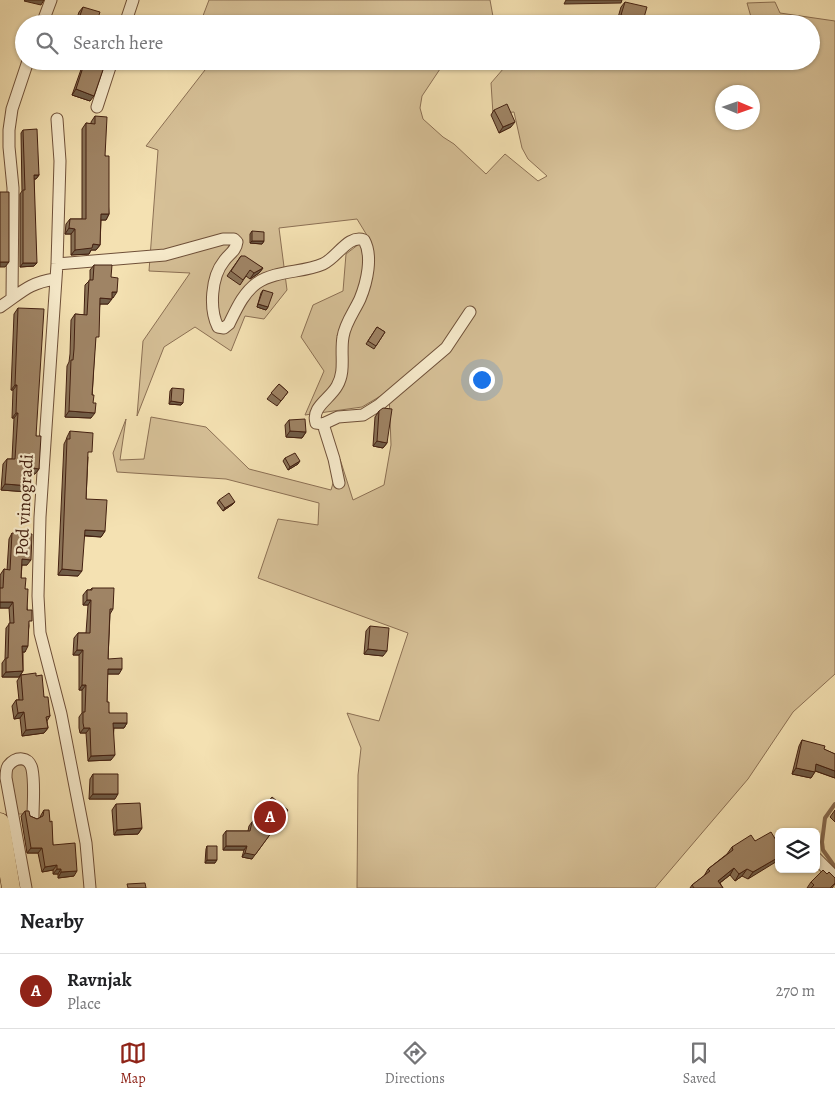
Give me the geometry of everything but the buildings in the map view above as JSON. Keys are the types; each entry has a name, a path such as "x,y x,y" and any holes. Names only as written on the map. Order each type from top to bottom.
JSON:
{"main road":[{"path":"0,822 11,888"}],"street":[{"path":"45,15 51,0"},
{"path":"128,15 133,0"},
{"path":"12,297 13,188 9,130 12,109 25,70"},
{"path":"97,107 109,70"},
{"name":"Pod vinogradi","path":"57,119 60,161 57,264 40,517 38,596 40,633 61,714 86,844 90,888"},
{"path":"57,264 165,255 223,238 234,239 237,242 237,248 222,262 216,277 213,294 214,318 218,327 224,328 229,324 248,292 257,283 273,276 317,267 331,260 351,240 358,238 364,240 367,246 368,262 365,283 360,300 349,318 343,337 343,368 338,385 328,399 315,410 314,417 316,423 323,424 338,417 363,415 379,405 446,348 470,312"},
{"path":"0,307 12,297 39,281 55,279"},
{"path":"323,424 334,458 339,483"},
{"path":"26,888 6,778 7,768 14,761 21,758 26,760 32,767 34,817"},
{"path":"820,862 835,877"}],"shaded area":[{"path":"209,0 490,0 492,15 203,15"},
{"path":"775,2 780,13 794,15 750,15 747,3"},
{"path":"820,19 835,21 835,674 793,712 748,779 655,888 357,888 358,775 361,748 347,713 379,721 408,633 258,578 278,519 318,525 319,503 226,479 117,472 113,453 126,419 120,460 144,459 151,417 206,427 249,469 331,490 340,459 353,500 384,485 391,445 389,391 362,407 305,415 324,371 301,337 313,305 343,291 346,254 368,237 357,219 279,228 287,290 264,319 245,316 231,351 195,327 164,347 137,416 143,341 190,273 149,271 158,150 146,146 205,70 439,70 422,96 420,108 423,119 454,144 486,174 505,154 538,181 547,176 528,159 522,148 514,112 493,114 491,83 502,70 820,70"},
{"path":"23,765 27,768 31,814 18,814 11,774 12,768"}],"waterway":[{"path":"835,804 825,818 822,842 823,850 835,867"}],"place":[{"name":"Ravnjak","path":"270,817"}]}
